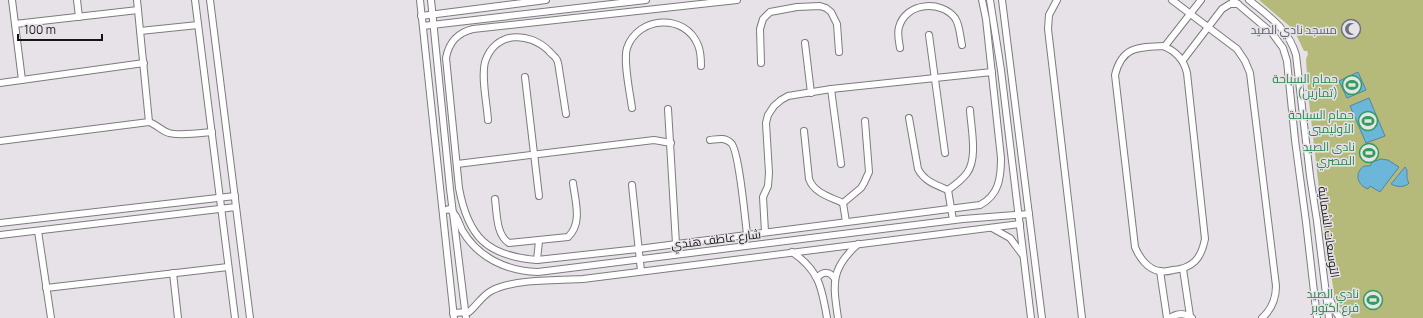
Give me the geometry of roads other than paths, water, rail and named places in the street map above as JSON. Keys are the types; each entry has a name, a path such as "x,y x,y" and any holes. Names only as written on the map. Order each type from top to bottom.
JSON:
{"street":[{"path":"12,0 22,80"},
{"path":"77,0 79,17"},
{"path":"137,0 149,122"},
{"path":"195,0 235,318"},
{"path":"210,0 250,318"},
{"path":"420,0 454,316 466,315 453,212 431,0"},
{"path":"422,16 546,0"},
{"path":"422,26 646,0"},
{"path":"737,0 509,25 465,31 457,36 450,44 447,50 446,58 459,188 468,223 477,236 491,247 507,255 522,259 537,260 638,249 980,205 995,192 1000,179 1001,158 986,20 982,0"},
{"path":"796,0 797,7"},
{"path":"990,0 1001,70 1031,318"},
{"path":"1002,0 1042,318"},
{"path":"1057,0 1049,15 1048,29 1082,318"},
{"path":"1172,0 1237,50 1245,60 1250,73 1276,286 1276,292 1272,305 1262,318"},
{"path":"1165,46 1201,0"},
{"name":"التوسعات الشمالية","path":"1249,0 1279,25 1288,36 1296,55 1329,318"},
{"path":"900,48 898,35 899,26 903,18 909,11 925,2 940,6 952,14 956,20 962,45"},
{"path":"1183,60 1226,6 1235,2 1272,32 1283,48 1287,61 1295,140 1317,318"},
{"path":"761,63 760,29 763,19 770,12 797,7 820,6 832,12 837,24 839,52"},
{"path":"660,8 662,22"},
{"path":"15,24 138,10"},
{"path":"632,108 625,57 631,40 637,32 644,27 653,23 662,22 673,23 683,27 692,34 698,44 701,54 701,66"},
{"path":"140,31 198,25"},
{"path":"509,25 511,37"},
{"path":"929,35 945,153"},
{"path":"488,120 484,71 485,62 495,46 511,37 532,40 542,45 558,61 566,114"},
{"path":"805,43 811,93"},
{"path":"1283,48 1292,44"},
{"path":"1165,46 1183,60 1188,73 1205,239 1203,247 1196,260 1190,266 1183,269 1160,271 1144,262 1140,258 1135,247 1115,75 1119,63 1127,54 1137,48 1165,46"},
{"path":"0,83 144,63"},
{"path":"766,232 764,197 768,186 769,173 766,123 768,115 774,106 781,100 788,96 831,89 992,72"},
{"path":"525,76 539,196"},
{"path":"831,89 841,164"},
{"path":"668,109 676,244"},
{"path":"948,190 962,179 974,157 970,110"},
{"path":"909,118 918,169 921,175 948,190"},
{"path":"843,203 861,188 869,172 865,121"},
{"path":"0,141 149,122 168,133 174,134 212,132"},
{"path":"804,130 809,179 811,184 819,192 843,203"},
{"path":"710,140 722,138 730,142 734,148 741,182 747,234"},
{"path":"457,164 654,140 671,143"},
{"path":"495,199 500,231 505,240 509,243 514,244 568,237 573,233 577,219 573,183"},
{"path":"632,185 641,271"},
{"path":"948,190 953,220"},
{"path":"0,223 235,196"},
{"path":"843,203 846,222"},
{"path":"0,235 236,207"},
{"path":"443,211 447,209 453,212"},
{"name":"شارع عاطف هندي","path":"453,212 467,238 477,250 497,263 513,269 529,272 546,272 953,220 1029,214"},
{"path":"1002,216 1006,220 1006,224 1003,226"},
{"path":"1306,222 1317,221"},
{"name":"شارع عاطف هندي","path":"466,315 485,295 496,288 508,284 582,278 1020,224"},
{"path":"991,227 1010,238 1023,255"},
{"path":"38,231 51,318"},
{"path":"537,260 539,241"},
{"path":"838,318 834,290 835,279 845,257 858,244"},
{"path":"792,252 809,266 817,278 822,292 827,318"},
{"path":"46,288 173,272 228,267"},
{"path":"1183,269 1191,317"},
{"path":"1160,271 1168,318 1178,314 1184,314 1191,317"},
{"path":"173,272 178,318"},
{"path":"817,278 826,272 835,279"},
{"path":"1326,290 1335,311 1340,318"}],"water":[{"name":"حمام السباحة (تمارين)","path":"1358,72 1366,90 1347,98 1339,81"},
{"name":"حمام السباحة الأوليمبى","path":"1369,98 1385,136 1366,143 1350,106"},
{"path":"1381,159 1388,160 1399,167 1380,192 1370,186 1368,189 1361,185 1358,175 1364,166 1370,166 1372,162"},
{"path":"1405,167 1407,170 1407,179 1409,183 1405,186 1395,186 1391,184"}],"place":[{"name":"مسجد نادي الصيد","path":"1351,29"},
{"name":"حمام السباحة (تمارين)","path":"1352,85"},
{"name":"حمام السباحة الأوليمبى","path":"1368,121"},
{"name":"نادى الصيد المصري","path":"1369,153"},
{"name":"نادي الصيد فرع اكتوبر","path":"1373,300"}]}
